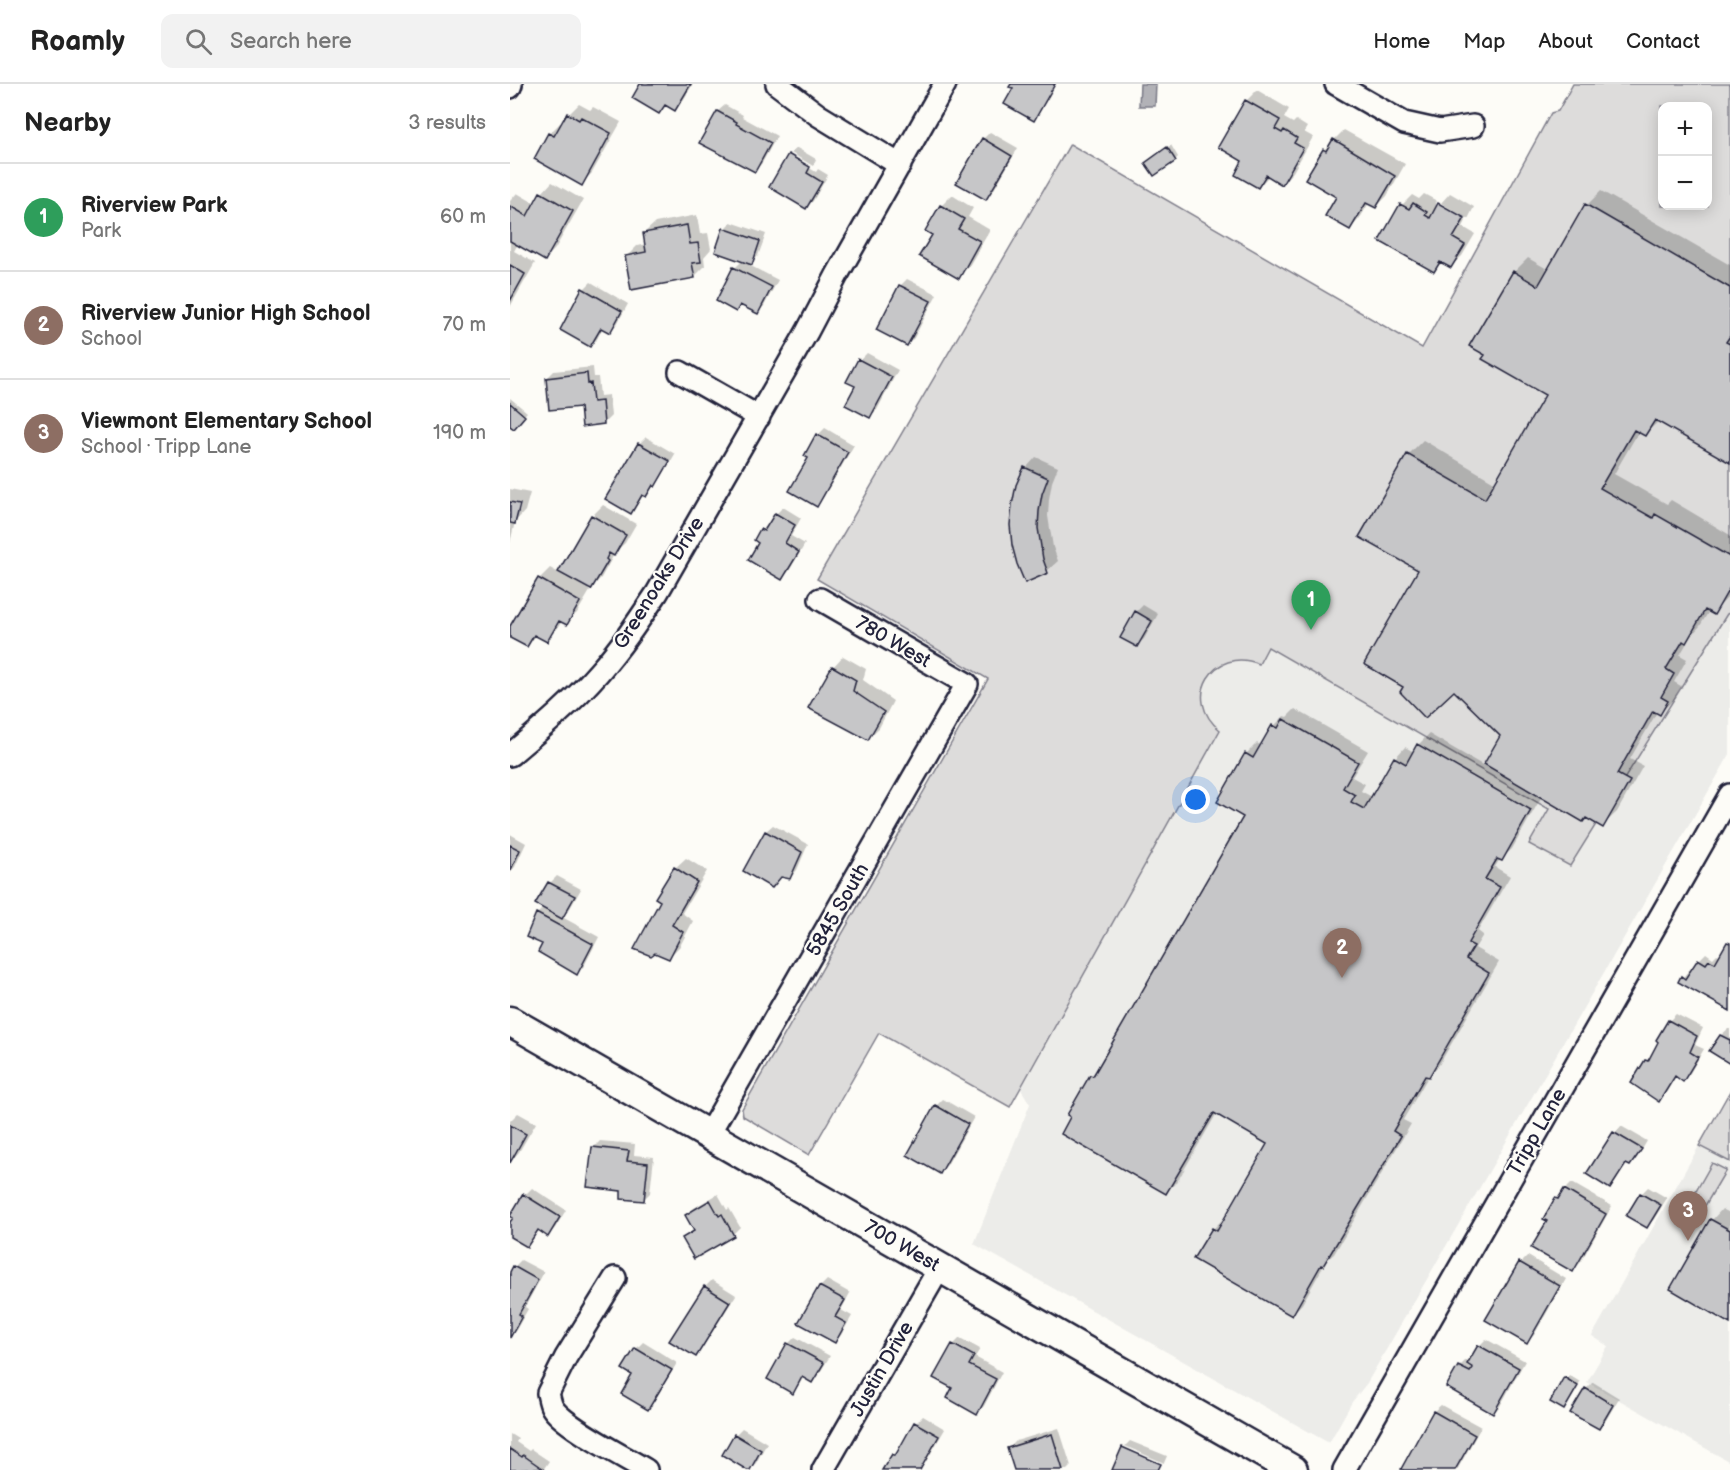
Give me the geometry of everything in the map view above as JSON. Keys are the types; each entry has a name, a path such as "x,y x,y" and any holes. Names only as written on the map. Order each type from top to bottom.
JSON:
{"main road":[{"name":"700 West","path":"510,1022 1293,1470"}],"street":[{"path":"777,84 818,115 900,165"},
{"name":"Greenoaks Drive","path":"510,755 541,730 598,674 630,635 657,593 759,417 945,84"},
{"path":"1336,84 1404,123 1440,131 1473,126"},
{"path":"680,372 759,417"},
{"name":"780 West","path":"820,599 967,684"},
{"name":"5845 South","path":"708,1135 967,684"},
{"name":"Tripp Lane","path":"1344,1470 1730,795"},
{"name":"Justin Drive","path":"823,1470 940,1267"},
{"path":"615,1278 566,1357 548,1393 551,1406 559,1416 578,1430 646,1470"}],"shaded area":[{"path":"1140,84 1156,84 1155,106 1139,106"},
{"path":"1573,84 1730,84 1730,613 1727,614 1570,866 1529,844 1549,809 1268,647 1259,664 1243,660 1228,662 1216,668 1208,678 1203,690 1203,704 1209,717 1220,730 1010,1107 879,1033 809,1155 743,1116 742,1109 988,679 817,579 1070,144 1422,348 1551,113 1558,111"},
{"path":"1730,613 1730,754 1367,1383 1352,1402 1329,1443 974,1244 1030,1104 1021,1089 1220,730 1206,715 1202,695 1209,675 1216,668 1233,660 1242,659 1259,664 1268,647 1549,809"},
{"path":"1730,1091 1730,1462 1587,1382 1608,1346 1592,1336"},
{"path":"1730,1091 1730,1162 1699,1146"},
{"path":"1712,1163 1726,1170 1699,1216 1686,1209"}],"building":[{"path":"640,84 691,84 675,111 665,105 659,114 632,98"},
{"path":"1011,84 1055,84 1034,121 1004,104 1013,88 1009,87"},
{"path":"1245,100 1280,120 1275,129 1282,133 1284,130 1297,138 1294,143 1303,148 1282,185 1266,175 1258,188 1235,175 1242,161 1218,147"},
{"path":"717,111 771,143 755,172 699,143"},
{"path":"567,113 579,120 581,117 611,133 582,186 534,159 548,133 554,136"},
{"path":"982,138 1012,156 986,200 956,183"},
{"path":"1333,139 1395,176 1376,208 1366,203 1350,230 1325,216 1336,197 1305,179 1323,149 1326,151"},
{"path":"1167,147 1176,161 1154,176 1145,163"},
{"path":"788,154 810,167 807,173 822,182 806,209 769,187"},
{"path":"540,192 573,211 545,261 510,241 510,206 527,216"},
{"path":"1413,203 1427,212 1425,215 1430,218 1438,203 1465,218 1453,238 1465,245 1451,268 1440,262 1434,272 1379,241 1400,204 1409,209"},
{"path":"1585,204 1730,288 1730,336 1726,342 1730,344 1730,463 1655,420 1645,436 1634,430 1600,488 1653,518 1655,514 1730,557 1730,587 1714,615 1705,610 1686,643 1683,641 1666,669 1674,674 1661,697 1668,701 1660,715 1653,711 1617,774 1630,781 1603,828 1586,818 1583,822 1484,764 1500,736 1454,691 1425,718 1400,692 1403,687 1364,664 1418,570 1359,537 1407,454 1485,499 1545,395 1482,359 1485,355 1469,346 1513,271 1538,286"},
{"path":"940,205 964,219 958,229 980,241 959,279 919,256 932,235 925,231"},
{"path":"687,225 690,244 698,243 701,262 692,263 695,278 631,290 625,256 646,252 643,233"},
{"path":"723,228 760,241 752,265 715,252"},
{"path":"510,265 525,274 510,301"},
{"path":"733,267 772,287 758,314 740,305 736,312 716,301"},
{"path":"899,285 931,301 907,346 876,330"},
{"path":"582,288 622,311 610,333 601,328 590,347 560,330"},
{"path":"858,359 892,377 870,418 845,405 855,386 846,382"},
{"path":"587,373 588,384 591,383 593,402 602,401 604,424 582,427 580,407 549,410 546,378"},
{"path":"510,403 525,416 514,429 510,426"},
{"path":"816,434 848,452 817,507 789,491 808,458 804,456"},
{"path":"638,443 670,461 655,487 653,485 646,497 642,495 631,514 605,499"},
{"path":"1024,467 1048,478 1042,494 1038,528 1043,559 1048,573 1025,583 1012,545 1010,525 1016,485"},
{"path":"510,502 520,504 515,524 510,523"},
{"path":"775,513 795,525 785,543 799,552 782,580 748,560 758,543 754,540 760,529 764,531"},
{"path":"591,515 626,535 614,556 609,553 606,559 608,561 591,590 558,572"},
{"path":"538,578 580,602 567,625 559,621 547,642 534,635 527,647 510,638 510,626"},
{"path":"1135,611 1152,621 1137,647 1120,638"},
{"path":"832,666 856,680 853,691 884,712 868,740 808,708"},
{"path":"1283,719 1358,762 1343,788 1355,795 1351,802 1364,809 1394,757 1406,764 1417,744 1531,810 1502,861 1497,859 1485,879 1500,887 1468,943 1474,946 1466,959 1489,973 1429,1077 1425,1076 1393,1131 1401,1136 1292,1316 1193,1259 1212,1228 1217,1231 1267,1144 1214,1113 1166,1194 1061,1134 1070,1117 1067,1115 1090,1075 1093,1076 1243,817 1217,802 1245,753 1253,758 1272,725 1278,728"},
{"path":"765,831 802,852 790,879 781,877 772,888 743,871"},
{"path":"510,845 520,850 510,872"},
{"path":"674,867 697,882 672,925 683,932 669,959 655,953 651,956 634,949 660,901 655,898"},
{"path":"548,882 575,896 562,919 535,904"},
{"path":"536,913 593,944 577,975 538,952 542,944 526,937"},
{"path":"1727,942 1730,943 1730,1011 1678,982 1681,976 1685,979 1698,959 1706,964 1709,960 1715,963"},
{"path":"1668,1020 1697,1036 1690,1052 1698,1057 1683,1082 1675,1076 1659,1102 1631,1083 1645,1060 1648,1061 1658,1042 1656,1040"},
{"path":"1720,1035 1730,1040 1730,1064 1709,1051"},
{"path":"935,1105 968,1124 940,1174 907,1155"},
{"path":"510,1125 526,1134 510,1163"},
{"path":"1613,1132 1642,1149 1630,1166 1626,1164 1610,1189 1586,1174"},
{"path":"592,1147 629,1151 627,1161 648,1163 644,1201 621,1199 621,1191 587,1187"},
{"path":"1564,1189 1606,1214 1573,1272 1531,1248 1547,1221 1543,1219 1555,1198 1558,1199"},
{"path":"1640,1193 1661,1205 1647,1228 1626,1216"},
{"path":"523,1194 560,1217 548,1237 538,1230 527,1247 510,1237 510,1222 513,1218 510,1216"},
{"path":"710,1200 719,1216 722,1214 734,1236 694,1259 682,1238 694,1231 685,1215"},
{"path":"1710,1219 1730,1230 1730,1324 1670,1289"},
{"path":"1519,1262 1560,1286 1527,1344 1485,1320"},
{"path":"513,1266 538,1280 519,1314 522,1316 510,1338 510,1272"},
{"path":"704,1286 730,1302 696,1357 669,1341"},
{"path":"819,1286 845,1300 835,1317 846,1323 835,1343 798,1323"},
{"path":"787,1343 824,1363 812,1383 802,1377 793,1394 767,1379"},
{"path":"952,1344 974,1356 969,1365 996,1379 977,1415 947,1398 952,1388 933,1378"},
{"path":"1478,1345 1519,1368 1493,1414 1446,1387 1458,1366 1470,1372 1473,1368 1467,1364"},
{"path":"635,1348 672,1370 648,1410 621,1394 632,1375 622,1369"},
{"path":"1564,1377 1578,1386 1564,1410 1550,1402"},
{"path":"1585,1388 1613,1405 1599,1429 1570,1413"},
{"path":"1433,1411 1475,1435 1455,1470 1401,1469"},
{"path":"914,1422 939,1436 920,1470 882,1470 892,1454 895,1456"},
{"path":"734,1434 761,1450 750,1470 722,1455"},
{"path":"1052,1434 1063,1470 1014,1470 1007,1448"},
{"path":"1122,1447 1161,1464 1158,1470 1112,1470"},
{"path":"510,1449 522,1457 523,1455 543,1469 510,1470"}],"place":[{"name":"Riverview Park","path":"1311,630"},
{"name":"Riverview Junior High School","path":"1342,978"},
{"name":"Viewmont Elementary School","path":"1688,1241"}]}
